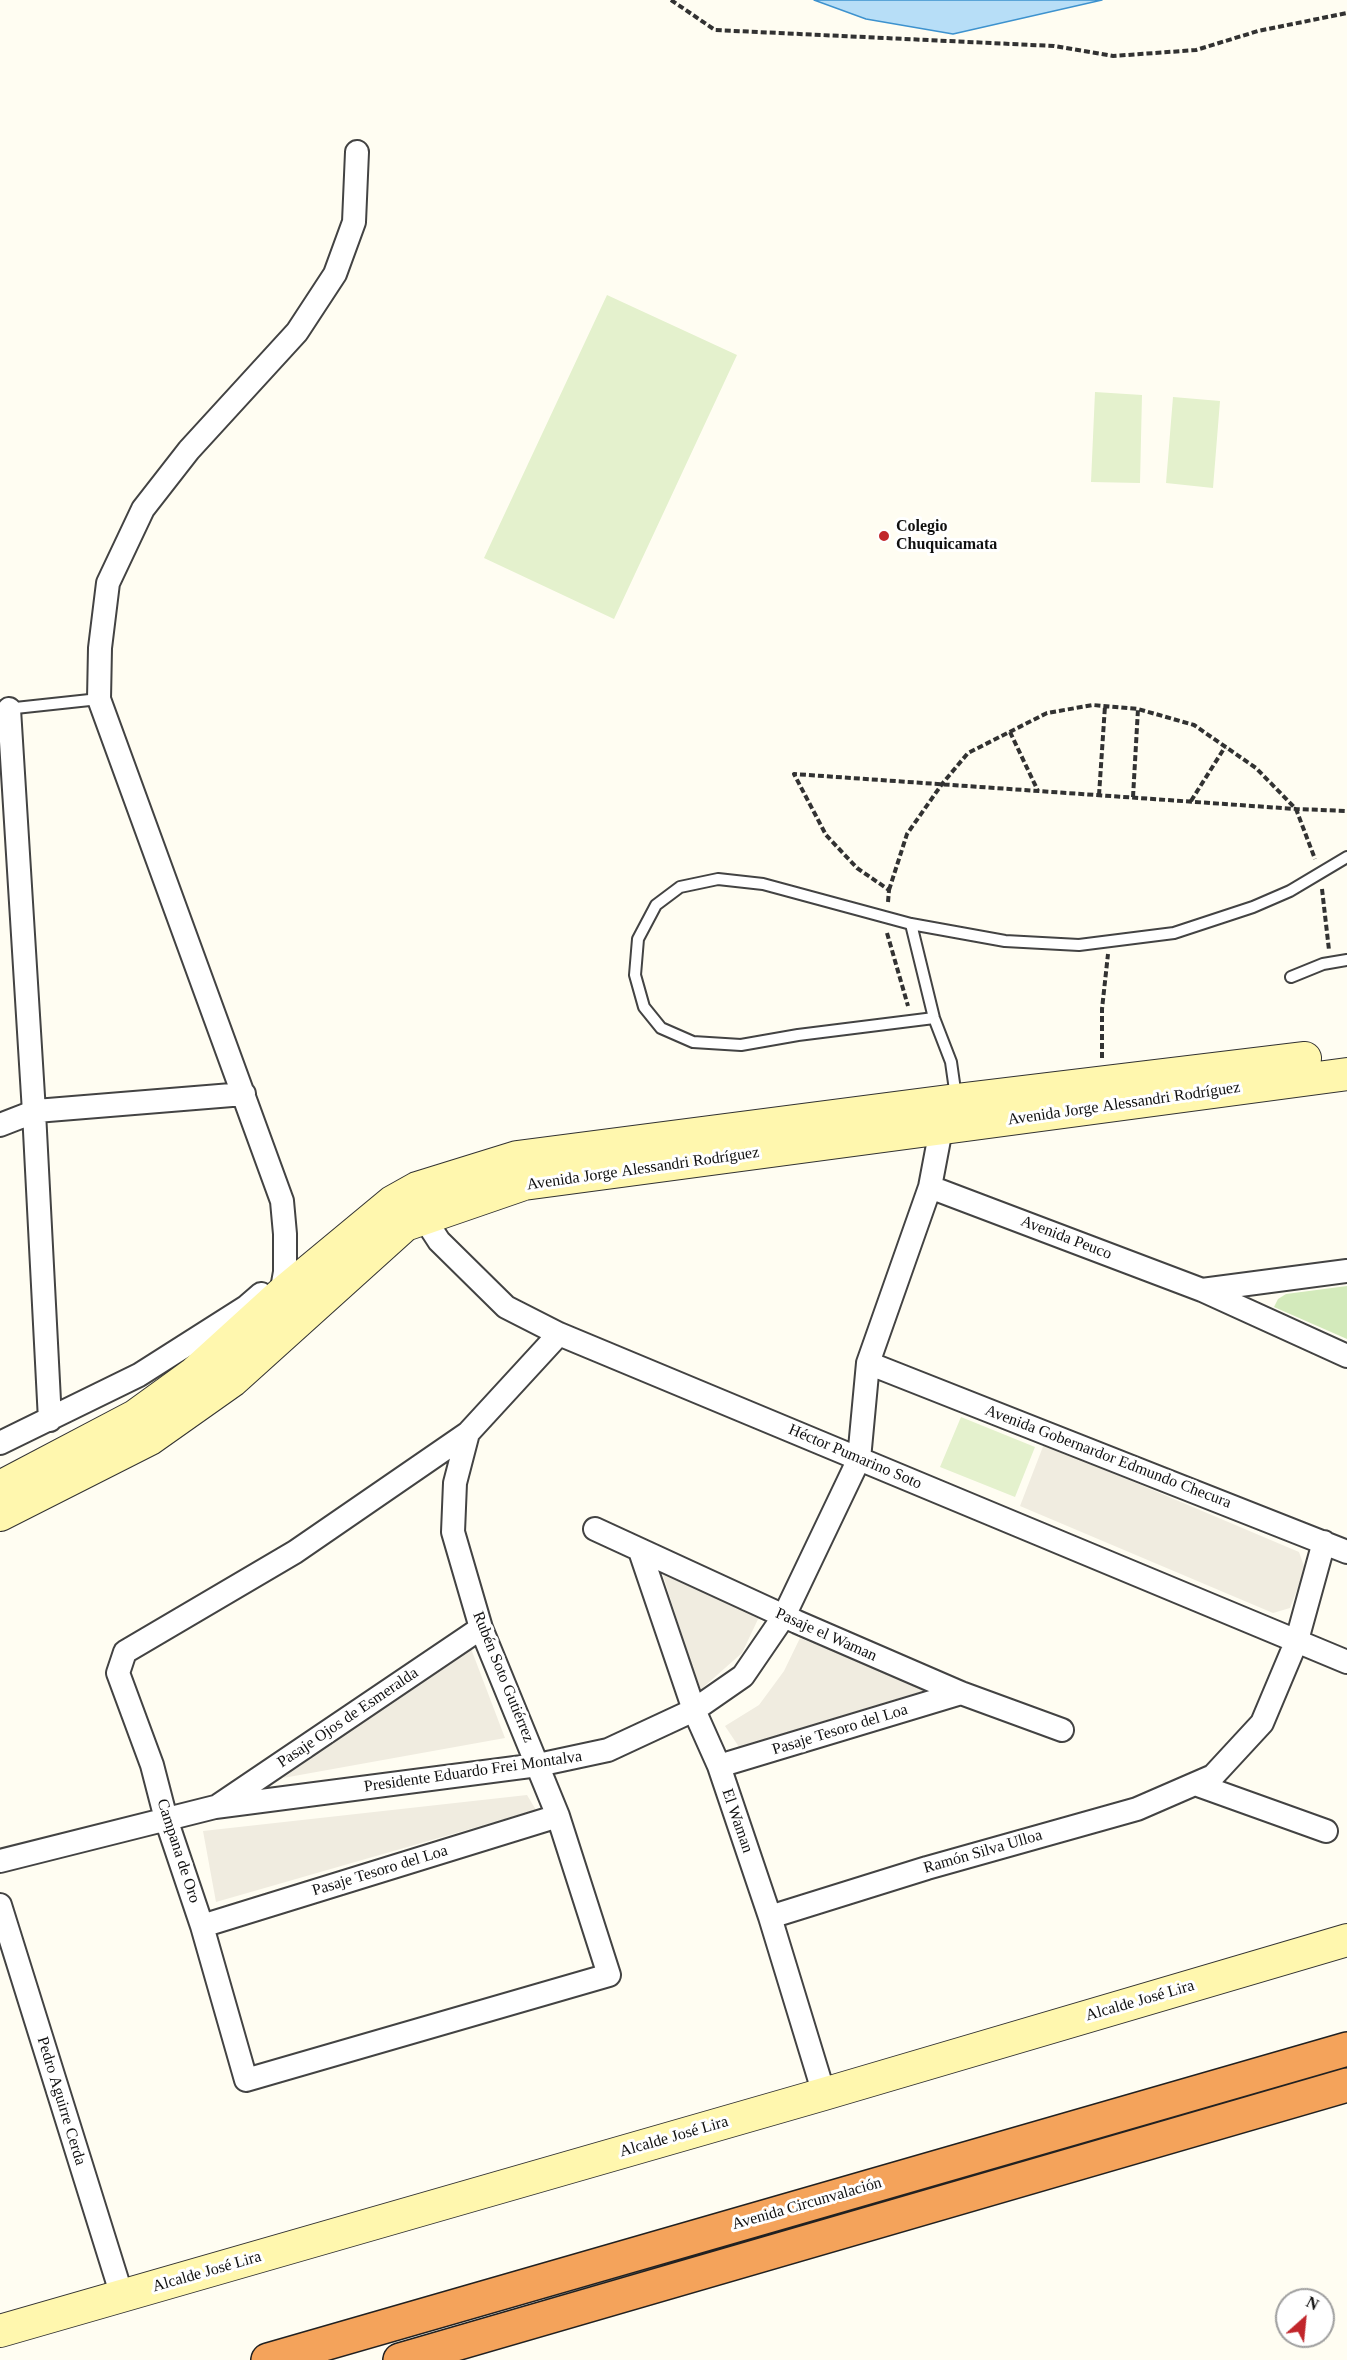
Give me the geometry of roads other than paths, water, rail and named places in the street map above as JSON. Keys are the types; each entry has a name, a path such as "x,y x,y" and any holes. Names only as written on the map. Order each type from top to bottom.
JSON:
{"highway":[{"name":"Avenida Circunvalación","path":"268,2360 1347,2049"},
{"path":"400,2360 1347,2085"}],"street":[{"path":"0,1443 139,1375 283,1283 285,1234 282,1201 99,699 100,648 108,583 143,508 189,450 297,332 335,274 354,222 357,152"},
{"path":"4,709 34,1112 50,1420"},
{"name":"Avenida Jorge Alessandri Rodríguez","path":"0,1515 150,1439 232,1380 405,1226 424,1218 524,1184 941,1129 1308,1069 1347,1052"},
{"name":"Avenida Jorge Alessandri Rodríguez","path":"0,1486 135,1416 193,1374 283,1283 392,1202 417,1188 517,1157 1105,1082 1308,1069 1347,1074"},
{"path":"0,1125 34,1112 244,1094"},
{"name":"Presidente Eduardo Frei Montalva","path":"0,1861 215,1808 538,1765 608,1750 694,1710 743,1676 783,1616 859,1459 868,1363 930,1187 941,1129 956,1100"},
{"name":"Avenida Peuco","path":"930,1187 1202,1290 1347,1356"},
{"name":"Héctor Pumarino Soto","path":"417,1188 424,1218 439,1241 506,1307 559,1334 1347,1662"},
{"name":"Avenida Peuco","path":"1202,1290 1347,1270"},
{"name":"Rubén Soto Gutiérrez","path":"559,1334 468,1433 455,1483 453,1532 481,1628 558,1816 609,1975"},
{"name":"Avenida Gobernardor Edmundo Checura","path":"868,1363 1347,1552"},
{"name":"Campana de Oro","path":"468,1433 296,1552 125,1652 118,1672 152,1765 166,1819 202,1926 246,2080 609,1975"},
{"name":"Pasaje el Waman","path":"595,1529 783,1616 961,1694 1062,1730"},
{"name":"Ramón Silva Ulloa","path":"770,1917 927,1868 1137,1809 1213,1776 1262,1723 1297,1640 1324,1542"},
{"name":"El Waman","path":"640,1551 694,1710 719,1766 770,1917 824,2094"},
{"name":"Pasaje Ojos de Esmeralda","path":"215,1808 481,1628"},
{"name":"Pasaje Tesoro del Loa","path":"719,1766 961,1694"},
{"path":"1195,1784 1326,1831"},
{"name":"Pasaje Tesoro del Loa","path":"202,1926 558,1816"},
{"name":"Pedro Aguirre Cerda","path":"0,1905 122,2296"},
{"name":"Alcalde José Lira","path":"0,2331 824,2094 1347,1940"}],"lane":[{"path":"4,709 99,699"},
{"path":"934,1018 798,1035 741,1045 693,1041 662,1028 644,1007 635,975 638,939 656,905 680,887 718,879 763,884 911,924 1005,940 1079,945 1174,933 1253,907 1290,891 1347,857"},
{"path":"911,924 934,1018 951,1062 956,1100"},
{"path":"1291,976 1347,960"}],"water":[{"path":"814,0 1102,0 953,34 866,19"}],"place":[{"name":"Colegio Chuquicamata","path":"884,536"}]}
